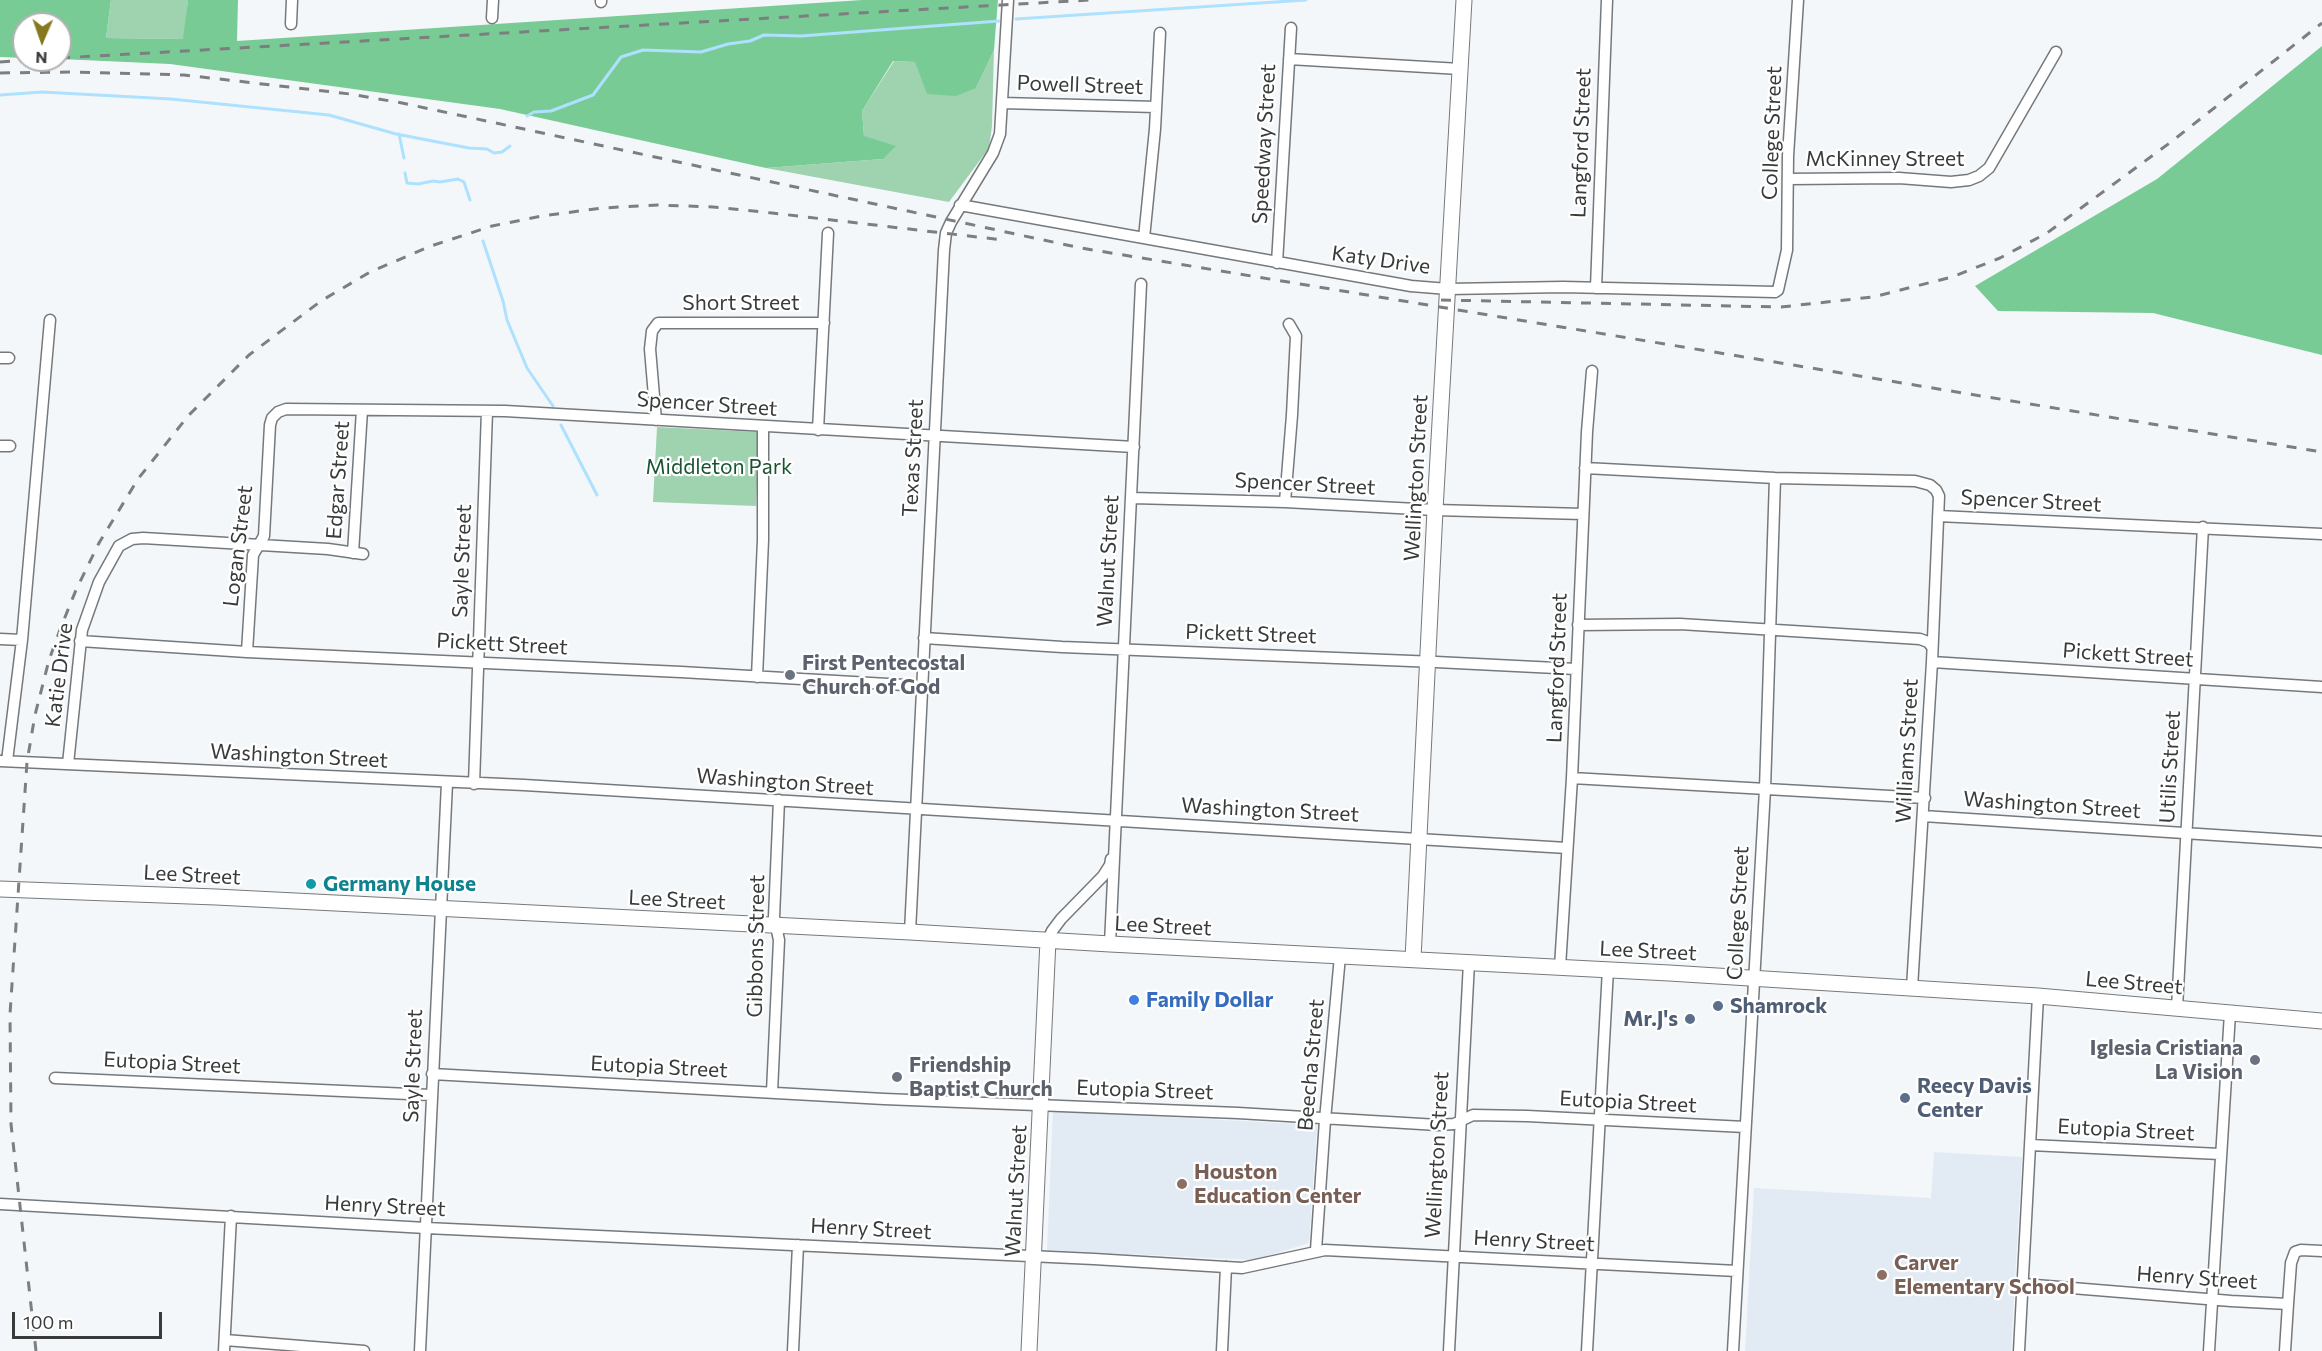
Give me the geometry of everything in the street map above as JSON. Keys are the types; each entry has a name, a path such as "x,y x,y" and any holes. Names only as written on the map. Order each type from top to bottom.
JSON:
{"main road":[{"name":"Wellington Street","path":"1413,959 1421,838 1435,510 1464,0"},
{"name":"Lee Street","path":"2,888 1608,969 2038,996 2322,1021"},
{"name":"Walnut Street","path":"1029,1351 1048,940"}],"street":[{"path":"291,24 292,0"},
{"path":"492,18 493,0"},
{"name":"Texas Street","path":"910,932 944,250 946,233 960,205 993,153 1000,134 1008,0"},
{"name":"Langford Street","path":"1596,288 1607,0"},
{"name":"College Street","path":"1783,267 1786,250 1798,0"},
{"name":"Speedway Street","path":"1277,263 1291,27"},
{"path":"1144,238 1160,33"},
{"name":"McKinney Street","path":"1788,179 1899,178 1951,182 1969,180 1978,176 1989,168 2056,52"},
{"path":"1289,59 1460,69"},
{"name":"Powell Street","path":"1002,103 1156,107"},
{"name":"Katy Drive","path":"960,205 1277,263 1412,286 1448,289 1596,288 1775,292 1778,290 1783,267"},
{"path":"818,430 828,233"},
{"name":"Walnut Street","path":"1110,944 1142,284"},
{"path":"3,761 22,640 50,320"},
{"name":"Short Street","path":"656,420 650,349 652,331 658,323 824,323"},
{"path":"1285,502 1296,336 1289,324"},
{"name":"Langford Street","path":"1560,967 1572,778 1585,468 1592,371"},
{"name":"Spencer Street","path":"278,412 295,408 487,411 1134,447"},
{"name":"Edgar Street","path":"258,545 358,553 362,410"},
{"name":"Sayle Street","path":"474,784 487,411"},
{"name":"Logan Street","path":"247,652 253,555 264,536 270,425 272,418 278,412"},
{"path":"757,677 763,540 763,426"},
{"name":"Spencer Street","path":"1585,468 1923,483 1936,490 1939,496 1938,516 2322,534"},
{"name":"College Street","path":"1733,1351 1765,789 1775,478"},
{"name":"Spencer Street","path":"1132,498 1583,514"},
{"name":"Williams Street","path":"1912,988 1925,798 1938,516"},
{"name":"Utilis Street","path":"2177,1008 2203,528"},
{"name":"Katie Drive","path":"68,764 80,641 86,614 114,552 125,542 137,538 258,545"},
{"path":"1578,625 1680,624 1770,632 1920,639 1928,642 1932,647"},
{"name":"Pickett Street","path":"924,638 1065,647 1576,669"},
{"path":"0,639 22,640"},
{"name":"Pickett Street","path":"80,641 247,652 922,686"},
{"name":"Pickett Street","path":"1932,662 2322,687"},
{"name":"Washington Street","path":"3,761 779,800 1567,848"},
{"path":"1572,778 1925,798"},
{"name":"Sayle Street","path":"420,1351 447,783"},
{"name":"Gibbons Street","path":"772,1092 778,940 774,917 779,800"},
{"name":"Washington Street","path":"1923,816 2322,841"},
{"name":"Walnut Street","path":"1048,940 1057,924 1102,876 1110,864 1114,841"},
{"name":"Beecha Street","path":"1316,1250 1340,956"},
{"name":"Wellington Street","path":"1449,1351 1469,962"},
{"path":"1587,1351 1608,969"},
{"path":"2019,1351 2038,996"},
{"path":"2209,1351 2230,1013"},
{"name":"Eutopia Street","path":"432,1074 1438,1125 1460,1122 1473,1115 1745,1127"},
{"name":"Eutopia Street","path":"56,1078 431,1095"},
{"name":"Eutopia Street","path":"2031,1144 2220,1154"},
{"name":"Henry Street","path":"0,1204 426,1228 1226,1267 1254,1266 1316,1250 1737,1271"},
{"path":"231,1216 224,1345 364,1351"},
{"path":"793,1351 798,1245"},
{"path":"2285,1351 2291,1263 2295,1252 2322,1251"},
{"path":"1221,1351 1226,1267"},
{"name":"Henry Street","path":"2023,1284 2288,1304"}],"shaded area":[{"name":"Houston Education Center","path":"1053,1111 1317,1125 1309,1243 1255,1260 1047,1250"},
{"name":"Carver Elementary School","path":"1934,1152 2022,1157 2011,1351 1745,1351 1754,1188 1931,1198"}],"green space":[{"path":"0,0 111,0 106,38 183,39 188,0 238,0 237,41 862,0 998,0 994,50 976,88 956,96 927,94 915,62 893,61 862,111 864,136 896,146 883,159 766,168 500,109 170,64 72,60 72,12 12,12 12,58 0,57"},
{"path":"111,0 188,0 184,39 106,38"},
{"path":"2322,46 2322,355 2153,313 1998,311 1975,286 2157,179"},
{"path":"994,50 992,126 989,148 949,202 766,168 883,159 864,136 862,111 894,61 915,62 976,88"},
{"name":"Middleton Park","path":"657,427 759,432 756,506 653,502"}],"waterway":[{"path":"1016,19 1306,0"},
{"path":"527,116 534,112 551,111 593,95 621,57 643,50 701,52 728,44 750,41 764,35 801,36 999,21"},
{"path":"0,95 42,92 171,99 329,115 396,134 469,148 487,149 494,153 502,152 510,146"},
{"path":"399,134 404,158"},
{"path":"405,173 407,183 418,184 458,179 464,182 470,200"},
{"path":"483,241 507,320 527,368 553,406"},
{"path":"561,425 597,495"}],"railway":[{"path":"72,57 1090,0"},
{"path":"1441,300 1781,307 1873,297 1952,277 2000,258 2047,233 2171,142 2322,23"},
{"path":"0,62 12,61"},
{"path":"0,73 75,72 184,75 350,94 402,103 1081,248 2322,452"},
{"path":"36,1351 11,1124 10,1014 27,762 35,715 49,660 76,590 99,543 138,479 188,416 249,355 321,301 370,272 431,246 492,226 602,208 658,205 713,207 1003,240"}],"place":[{"name":"First Pentecostal Church of God","path":"790,675"},
{"name":"Germany House","path":"311,884"},
{"name":"Family Dollar","path":"1134,1000"},
{"name":"Shamrock","path":"1718,1006"},
{"name":"Mr.J's","path":"1690,1019"},
{"name":"Iglesia Cristiana La Vision","path":"2255,1060"},
{"name":"Friendship Baptist Church","path":"897,1077"},
{"name":"Reecy Davis Center","path":"1905,1098"},
{"name":"Houston Education Center","path":"1182,1184"},
{"name":"Carver Elementary School","path":"1882,1275"}]}
